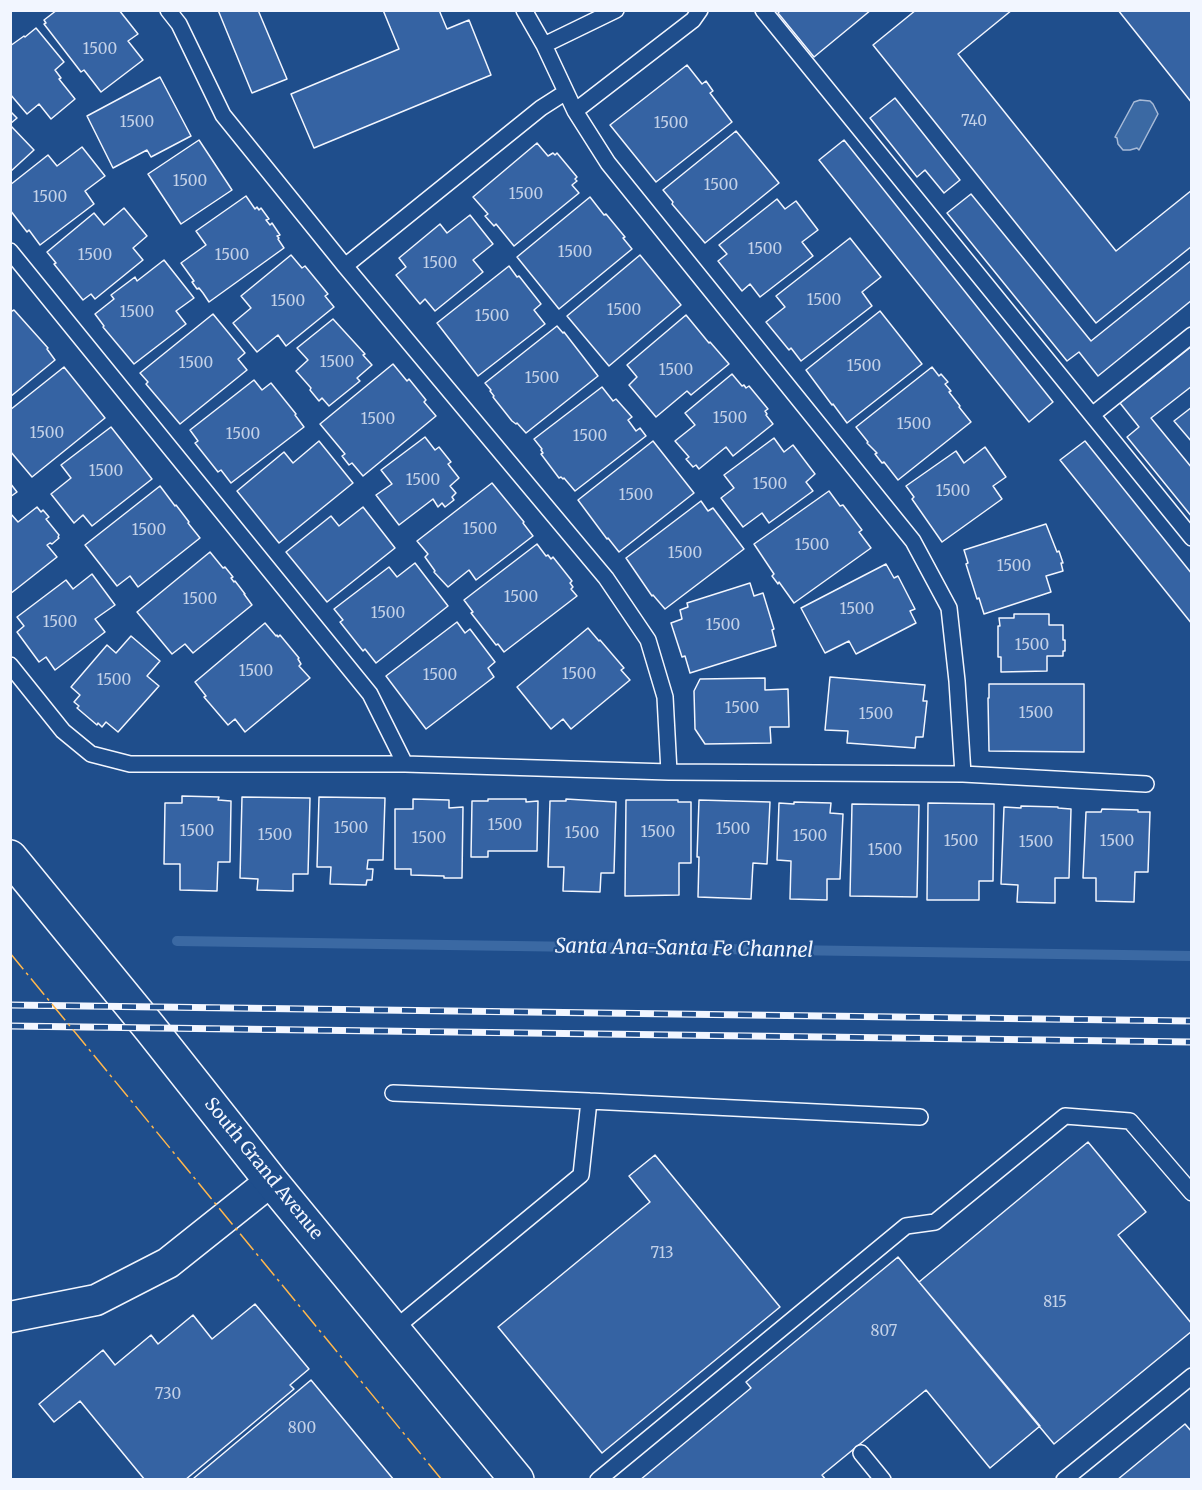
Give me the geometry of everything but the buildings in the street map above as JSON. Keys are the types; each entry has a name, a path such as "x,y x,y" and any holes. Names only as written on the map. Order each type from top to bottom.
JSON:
{"main road":[{"name":"South Grand Avenue","path":"10,857 271,1181 517,1479"}],"street":[{"path":"10,1317 96,1300 168,1263 271,1181"}],"lane":[{"path":"168,10 179,24 223,115 345,266 606,578 648,640 665,697 669,772"},
{"path":"524,10 544,45 575,111 608,163 913,542 949,608 957,681 963,774"},
{"path":"544,45 616,10"},
{"path":"575,111 693,20 700,10"},
{"path":"764,10 1191,538"},
{"path":"345,266 541,108 566,92"},
{"path":"10,251 370,694 405,764"},
{"path":"1092,415 1191,335"},
{"path":"10,665 63,731 91,754 130,764 405,764 669,772 963,774 1146,784"},
{"path":"393,1093 920,1117"},
{"path":"394,1329 581,1174 590,1101"},
{"path":"598,1479 906,1226 935,1222 1065,1116 1130,1121 1191,1193"},
{"path":"1064,1479 1191,1376"},
{"path":"861,1453 883,1479"}],"water":[{"path":"1150,101 1158,114 1139,150 1137,148 1123,150 1115,137 1134,102"}],"waterway":[{"name":"Santa Ana-Santa Fe Channel","path":"177,941 1192,956"}],"railway":[{"path":"10,1005 1192,1021"},
{"path":"10,1026 1192,1042"}],"power":[{"path":"10,953 442,1480"}]}
